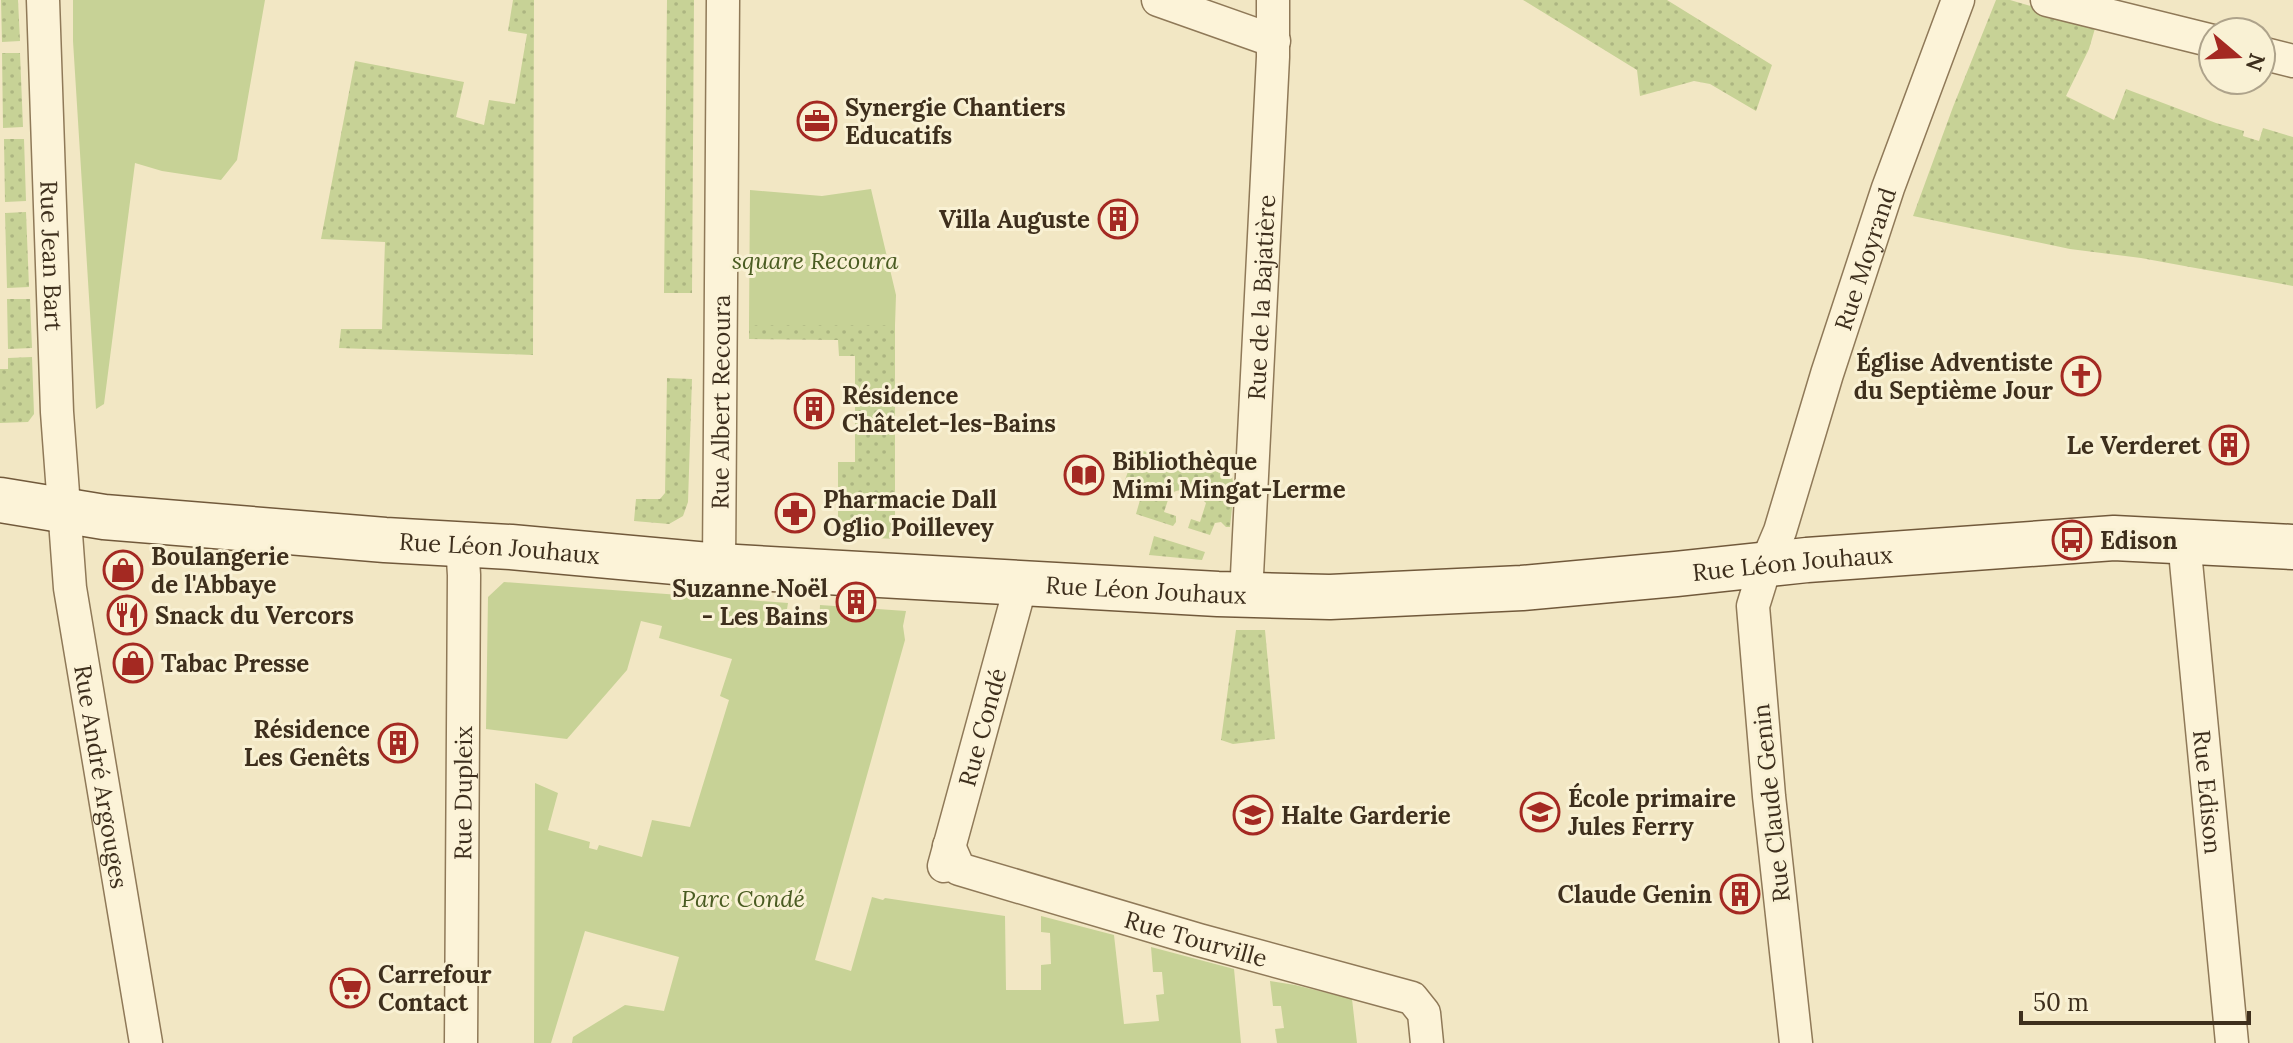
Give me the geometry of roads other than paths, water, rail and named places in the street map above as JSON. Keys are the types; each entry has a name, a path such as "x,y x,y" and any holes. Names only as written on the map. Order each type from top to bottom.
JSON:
{"street":[{"name":"Rue Jean Bart","path":"43,0 63,510"},
{"name":"Rue Albert Recoura","path":"719,566 723,0"},
{"path":"1158,0 1274,41"},
{"name":"Rue de la Bajatière","path":"1246,595 1274,41 1273,0"},
{"name":"Rue Moyrand","path":"1766,564 1780,531 1888,188 1958,0"},
{"path":"2047,0 2197,37"},
{"name":"Rue Léon Jouhaux","path":"0,500 104,517 719,566 1021,584 1330,597 1522,588 1766,564 2100,538 2293,547"},
{"name":"Rue André Argouges","path":"63,510 70,588 146,1043"},
{"name":"Rue Edison","path":"2184,541 2232,1043"},
{"name":"Rue Dupleix","path":"461,1043 462,544"},
{"name":"Rue Claude Genin","path":"1766,564 1753,606 1769,796 1796,1043"},
{"name":"Rue Condé","path":"946,857 1021,584"},
{"name":"Rue Tourville","path":"946,857 959,869 1199,940 1412,998 1424,1013 1427,1043"}],"place":[{"name":"Synergie Chantiers Educatifs","path":"817,121"},
{"name":"Villa Auguste","path":"1118,219"},
{"name":"Église Adventiste du Septième Jour","path":"2081,376"},
{"name":"Résidence Châtelet-les-Bains","path":"814,409"},
{"name":"Le Verderet","path":"2229,445"},
{"name":"Bibliothèque Mimi Mingat-Lerme","path":"1084,475"},
{"name":"Pharmacie Dall Oglio Poillevey","path":"795,513"},
{"name":"Edison","path":"2072,540"},
{"name":"Boulangerie de l'Abbaye","path":"123,570"},
{"name":"Suzanne Noël - Les Bains","path":"856,602"},
{"name":"Snack du Vercors","path":"127,615"},
{"name":"Tabac Presse","path":"133,663"},
{"name":"Résidence Les Genêts","path":"398,743"},
{"name":"École primaire Jules Ferry","path":"1540,812"},
{"name":"Halte Garderie","path":"1253,815"},
{"name":"Claude Genin","path":"1740,894"},
{"name":"Carrefour Contact","path":"350,988"}],"park label":[{"name":"square Recoura","path":"815,260"},
{"name":"Parc Condé","path":"743,898"}]}
